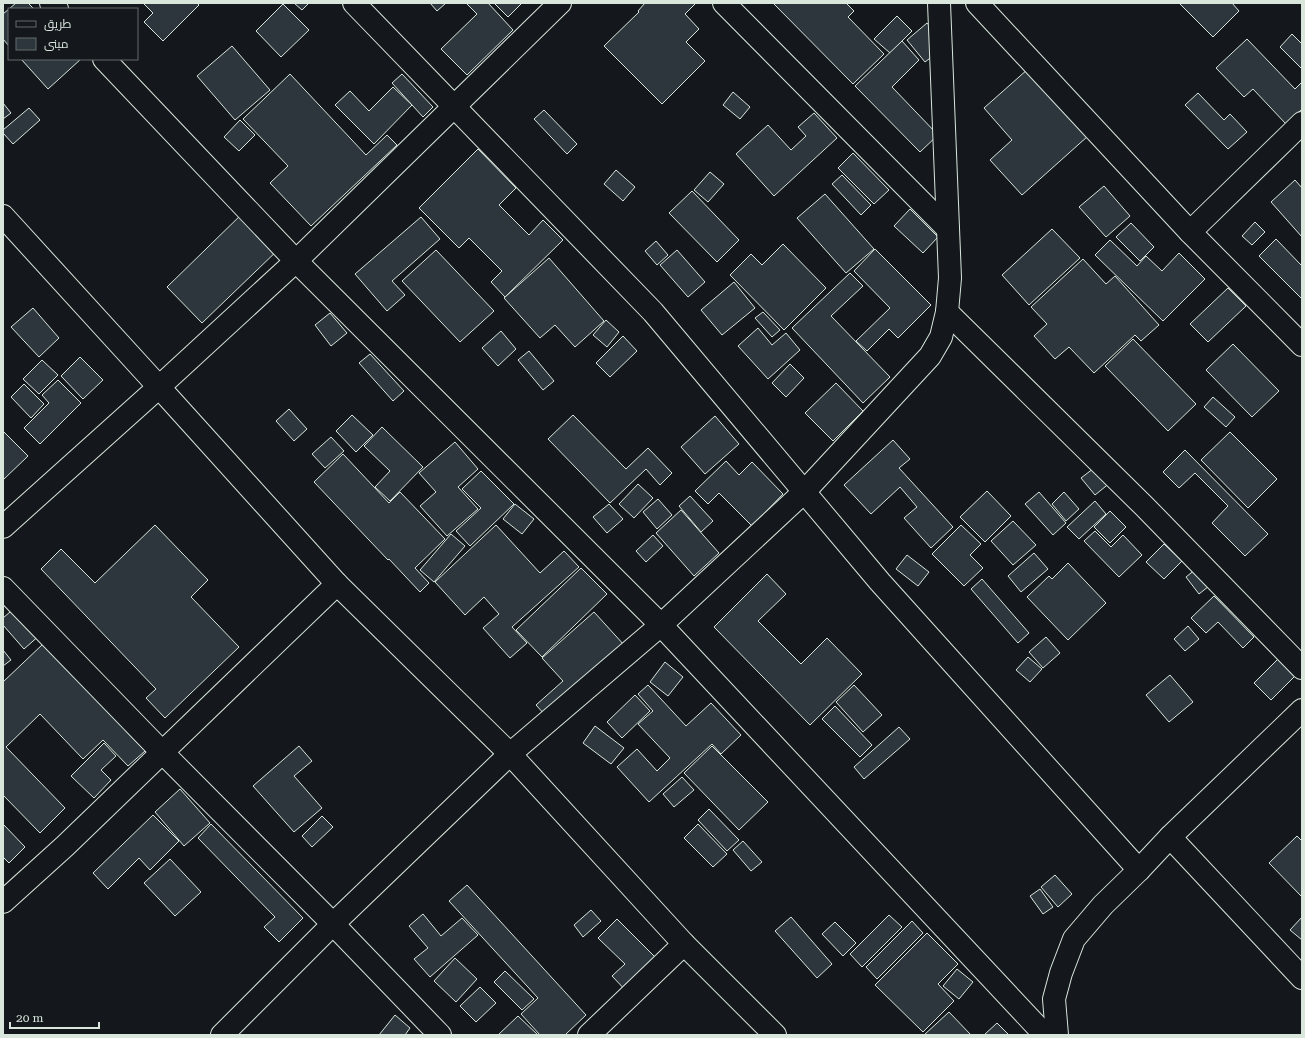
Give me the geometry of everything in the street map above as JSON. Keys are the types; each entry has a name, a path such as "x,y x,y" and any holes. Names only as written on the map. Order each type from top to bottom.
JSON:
{"street":[{"path":"354,3 653,312 890,593 1139,870"},
{"path":"3,528 296,261 560,3"},
{"path":"724,3 948,229"},
{"path":"222,1035 333,924 510,754 661,625 804,492 930,356 941,337 948,312 950,278 939,3"},
{"path":"977,3 1190,232 1302,345"},
{"path":"105,60 296,261 661,625 1045,1035"},
{"path":"1190,232 1302,123"},
{"path":"3,216 337,584 510,754 684,944 775,1035"},
{"path":"948,312 1144,506 1302,668"},
{"path":"3,902 65,846 337,584"},
{"path":"3,588 440,1035"},
{"path":"1057,1035 1054,999 1061,973 1074,939 1103,905 1170,837 1302,710"},
{"path":"1170,837 1302,978"},
{"path":"588,1035 684,944"}],"building":[{"path":"16,3 28,3 33,8 10,8"},
{"path":"143,3 197,3 199,5 163,41 144,22 153,13"},
{"path":"294,3 309,3 302,10"},
{"path":"430,3 446,3 437,11"},
{"path":"466,3 488,3 513,30 467,75 441,49 477,14"},
{"path":"494,3 522,3 508,17"},
{"path":"645,3 696,3 685,14 699,29 686,42 705,61 662,104 604,46 639,12 638,11"},
{"path":"773,3 846,3 854,11 848,17 884,54 853,84"},
{"path":"1179,3 1232,3 1239,11 1213,37"},
{"path":"283,4 309,30 281,57 256,31"},
{"path":"8,10 8,45 3,39 3,14"},
{"path":"897,16 912,31 890,53 874,39"},
{"path":"927,23 946,46 925,62 907,40"},
{"path":"1292,34 1302,44 1302,69 1280,47"},
{"path":"1247,39 1295,89 1302,82 1302,109 1286,124 1253,89 1244,97 1216,68"},
{"path":"902,41 919,60 892,87 938,135 920,152 855,86"},
{"path":"232,46 270,90 235,120 197,76"},
{"path":"22,60 80,60 48,89"},
{"path":"1028,69 1088,136 1022,195 990,160 1012,140 984,108"},
{"path":"290,74 366,155 387,135 397,145 311,226 270,183 288,166 243,119"},
{"path":"402,74 433,107 423,117 392,83"},
{"path":"393,87 412,105 374,144 335,105 350,91 369,111"},
{"path":"733,92 750,107 740,119 723,105"},
{"path":"1198,93 1224,120 1230,114 1247,132 1228,149 1185,105"},
{"path":"3,103 11,113 3,119"},
{"path":"29,108 40,120 13,144 3,133 3,130"},
{"path":"544,110 577,144 567,154 534,119"},
{"path":"814,113 837,138 774,196 736,154 768,125 791,150 806,136 798,127"},
{"path":"240,120 255,135 239,151 224,137"},
{"path":"478,149 516,188 499,205 529,235 543,220 563,240 505,297 491,282 502,271 469,238 459,248 419,208"},
{"path":"853,153 889,190 874,204 838,168"},
{"path":"616,170 635,187 623,201 604,184"},
{"path":"710,172 724,184 708,202 694,190"},
{"path":"842,175 871,205 861,215 832,184"},
{"path":"1295,180 1302,188 1302,237 1271,202"},
{"path":"1104,186 1130,216 1106,237 1079,207"},
{"path":"692,191 739,240 717,262 669,213"},
{"path":"825,194 874,249 846,273 797,218"},
{"path":"910,209 938,237 923,253 894,226"},
{"path":"246,210 282,246 202,323 167,287"},
{"path":"421,217 440,239 392,281 405,295 387,311 355,274"},
{"path":"1255,222 1265,232 1252,245 1242,236"},
{"path":"1131,223 1154,247 1140,261 1116,237"},
{"path":"1052,229 1080,258 1029,305 1002,275"},
{"path":"1276,239 1302,266 1302,299 1259,256"},
{"path":"1110,240 1137,266 1146,256 1162,271 1179,253 1205,279 1163,321 1095,255"},
{"path":"656,241 668,255 657,265 645,251"},
{"path":"783,244 826,288 784,330 730,275 751,254 762,265"},
{"path":"875,249 931,305 898,338 889,329 867,351 856,341 890,308 854,271"},
{"path":"436,250 494,311 460,342 402,281"},
{"path":"677,250 705,282 688,297 660,265"},
{"path":"549,258 604,321 575,347 555,325 540,338 504,298"},
{"path":"1083,259 1106,284 1115,276 1159,325 1141,341 1135,335 1094,373 1069,347 1055,359 1034,336 1047,324 1031,307"},
{"path":"850,273 863,286 831,316 890,377 863,403 792,328"},
{"path":"734,282 755,308 722,335 701,310"},
{"path":"1228,288 1246,306 1208,342 1190,324"},
{"path":"33,308 59,338 39,357 11,327"},
{"path":"763,312 780,330 772,337 755,318"},
{"path":"330,313 347,333 331,346 315,325"},
{"path":"606,320 619,332 607,347 593,335"},
{"path":"758,328 772,345 786,333 800,350 768,379 738,346"},
{"path":"501,331 516,349 498,366 482,348"},
{"path":"623,336 637,351 610,377 596,363"},
{"path":"1133,339 1196,404 1168,431 1105,366"},
{"path":"1233,344 1279,391 1252,417 1206,370"},
{"path":"529,351 554,381 543,390 518,360"},
{"path":"370,354 404,391 393,401 359,363"},
{"path":"80,357 103,380 83,399 61,376"},
{"path":"42,360 58,375 39,394 23,379"},
{"path":"790,364 804,378 786,397 772,383"},
{"path":"58,380 81,403 40,444 24,428 49,403 42,395"},
{"path":"836,383 863,411 833,441 805,413"},
{"path":"24,384 44,404 31,418 11,397"},
{"path":"1213,397 1235,417 1226,427 1204,407"},
{"path":"289,409 307,429 294,441 276,421"},
{"path":"352,415 373,435 356,452 336,431"},
{"path":"573,415 626,469 648,448 672,473 660,485 646,469 610,503 548,439"},
{"path":"715,416 739,444 705,474 681,447"},
{"path":"382,427 423,467 390,501 375,487 390,471 364,446"},
{"path":"3,431 28,456 3,480"},
{"path":"1230,432 1277,479 1248,508 1201,460"},
{"path":"331,437 344,451 325,468 312,454"},
{"path":"893,440 910,459 899,468 953,527 931,548 904,518 917,507 900,487 871,514 844,485"},
{"path":"455,442 478,469 458,487 478,509 447,536 420,506 436,492 419,473"},
{"path":"1185,450 1268,534 1245,556 1212,523 1228,506 1195,473 1179,488 1163,472"},
{"path":"343,454 389,503 400,492 445,539 415,568 429,583 420,592 314,482"},
{"path":"726,461 739,475 752,462 783,494 752,526 719,493 708,504 695,491"},
{"path":"1098,465 1111,482 1095,495 1081,478"},
{"path":"481,471 514,504 470,546 456,531 481,508 462,489"},
{"path":"638,484 653,498 634,518 619,504"},
{"path":"987,491 1011,516 985,542 960,517"},
{"path":"1039,492 1066,523 1053,535 1025,504"},
{"path":"1064,492 1079,509 1066,521 1052,504"},
{"path":"690,496 713,521 701,532 679,506"},
{"path":"658,499 672,515 657,529 643,512"},
{"path":"1095,501 1106,514 1079,539 1067,527"},
{"path":"515,504 534,519 522,534 503,519"},
{"path":"609,504 623,519 607,533 593,517"},
{"path":"681,510 719,553 694,576 656,533"},
{"path":"1110,511 1126,527 1110,543 1094,527"},
{"path":"1013,521 1036,545 1013,565 991,541"},
{"path":"155,525 208,580 191,597 239,647 165,718 146,698 156,689 41,569 61,549 95,583"},
{"path":"496,525 540,573 564,551 579,567 512,627 527,643 510,658 483,628 499,614 484,597 465,615 435,582"},
{"path":"961,525 981,544 970,555 983,568 964,586 932,554"},
{"path":"1095,531 1111,547 1123,535 1142,555 1119,577 1084,541"},
{"path":"451,534 465,546 434,582 420,570"},
{"path":"653,535 663,546 646,562 636,551"},
{"path":"1164,544 1182,561 1164,579 1146,562"},
{"path":"1034,553 1048,569 1021,592 1008,576"},
{"path":"907,555 929,572 918,586 896,569"},
{"path":"1068,563 1106,603 1068,640 1027,597 1049,576 1052,579"},
{"path":"581,568 607,594 542,657 516,630"},
{"path":"1196,569 1209,586 1199,594 1186,577"},
{"path":"767,574 786,594 758,621 801,664 827,638 862,674 810,725 714,627"},
{"path":"982,579 1029,633 1018,643 971,589"},
{"path":"1214,596 1254,637 1243,648 1218,622 1206,633 1191,618"},
{"path":"17,606 41,634 24,649 3,625 3,618"},
{"path":"594,612 625,646 546,716 536,705 563,681 542,658"},
{"path":"1188,626 1199,639 1185,651 1174,639"},
{"path":"1046,637 1060,653 1043,668 1029,652"},
{"path":"43,644 145,751 128,766 103,740 83,759 40,714 6,747 65,808 40,833 3,795 3,682"},
{"path":"3,650 11,660 3,666"},
{"path":"1281,656 1298,673 1271,700 1254,683"},
{"path":"1028,657 1042,669 1030,682 1016,670"},
{"path":"665,662 683,677 668,696 650,682"},
{"path":"1170,675 1193,702 1169,722 1146,695"},
{"path":"648,685 686,726 711,703 741,735 721,754 712,744 649,802 617,767 637,749 657,771 670,758 638,724 653,711 638,694"},
{"path":"854,685 882,715 863,732 836,702"},
{"path":"635,695 650,711 622,738 607,722"},
{"path":"835,706 872,745 860,757 822,719"},
{"path":"595,726 624,748 611,764 583,743"},
{"path":"899,727 910,739 864,779 854,767"},
{"path":"104,743 116,756 101,770 111,780 94,798 71,776"},
{"path":"299,746 312,761 294,776 322,808 294,832 253,786"},
{"path":"712,746 768,802 739,830 684,773"},
{"path":"682,777 694,790 674,807 663,794"},
{"path":"180,789 210,823 184,846 155,812"},
{"path":"709,809 739,840 727,851 698,820"},
{"path":"153,815 179,841 150,870 139,858 108,889 93,873"},
{"path":"322,816 333,827 312,847 302,836"},
{"path":"3,824 25,847 9,863 3,857"},
{"path":"211,824 303,918 279,942 264,927 275,917 198,838"},
{"path":"698,824 727,854 713,867 684,838"},
{"path":"1297,836 1302,841 1302,897 1269,863"},
{"path":"743,841 762,862 751,871 733,850"},
{"path":"170,859 201,892 175,916 144,883"},
{"path":"1055,875 1072,894 1058,907 1041,887"},
{"path":"467,885 586,1015 565,1035 540,1035 521,1014 538,998 449,901"},
{"path":"1040,889 1053,907 1043,914 1030,896"},
{"path":"591,910 601,921 583,937 574,925"},
{"path":"423,914 441,936 462,918 478,935 430,977 414,959 428,948 409,926"},
{"path":"889,915 902,927 862,967 850,954"},
{"path":"791,917 832,964 817,978 775,931"},
{"path":"1302,917 1302,940 1290,930"},
{"path":"617,919 662,964 630,995 612,976 625,964 598,938"},
{"path":"912,921 923,933 877,979 866,967"},
{"path":"835,922 856,943 843,956 822,934"},
{"path":"927,933 958,964 938,984 954,1001 923,1032 875,985"},
{"path":"455,958 477,979 456,1002 434,981"},
{"path":"957,969 973,982 959,999 943,986"},
{"path":"505,971 534,999 522,1010 494,982"},
{"path":"480,987 496,1003 476,1022 460,1006"},
{"path":"949,1012 971,1035 924,1035"},
{"path":"395,1015 410,1028 405,1035 379,1035"},
{"path":"518,1016 538,1035 498,1035"},
{"path":"997,1023 1009,1035 984,1035"}]}
